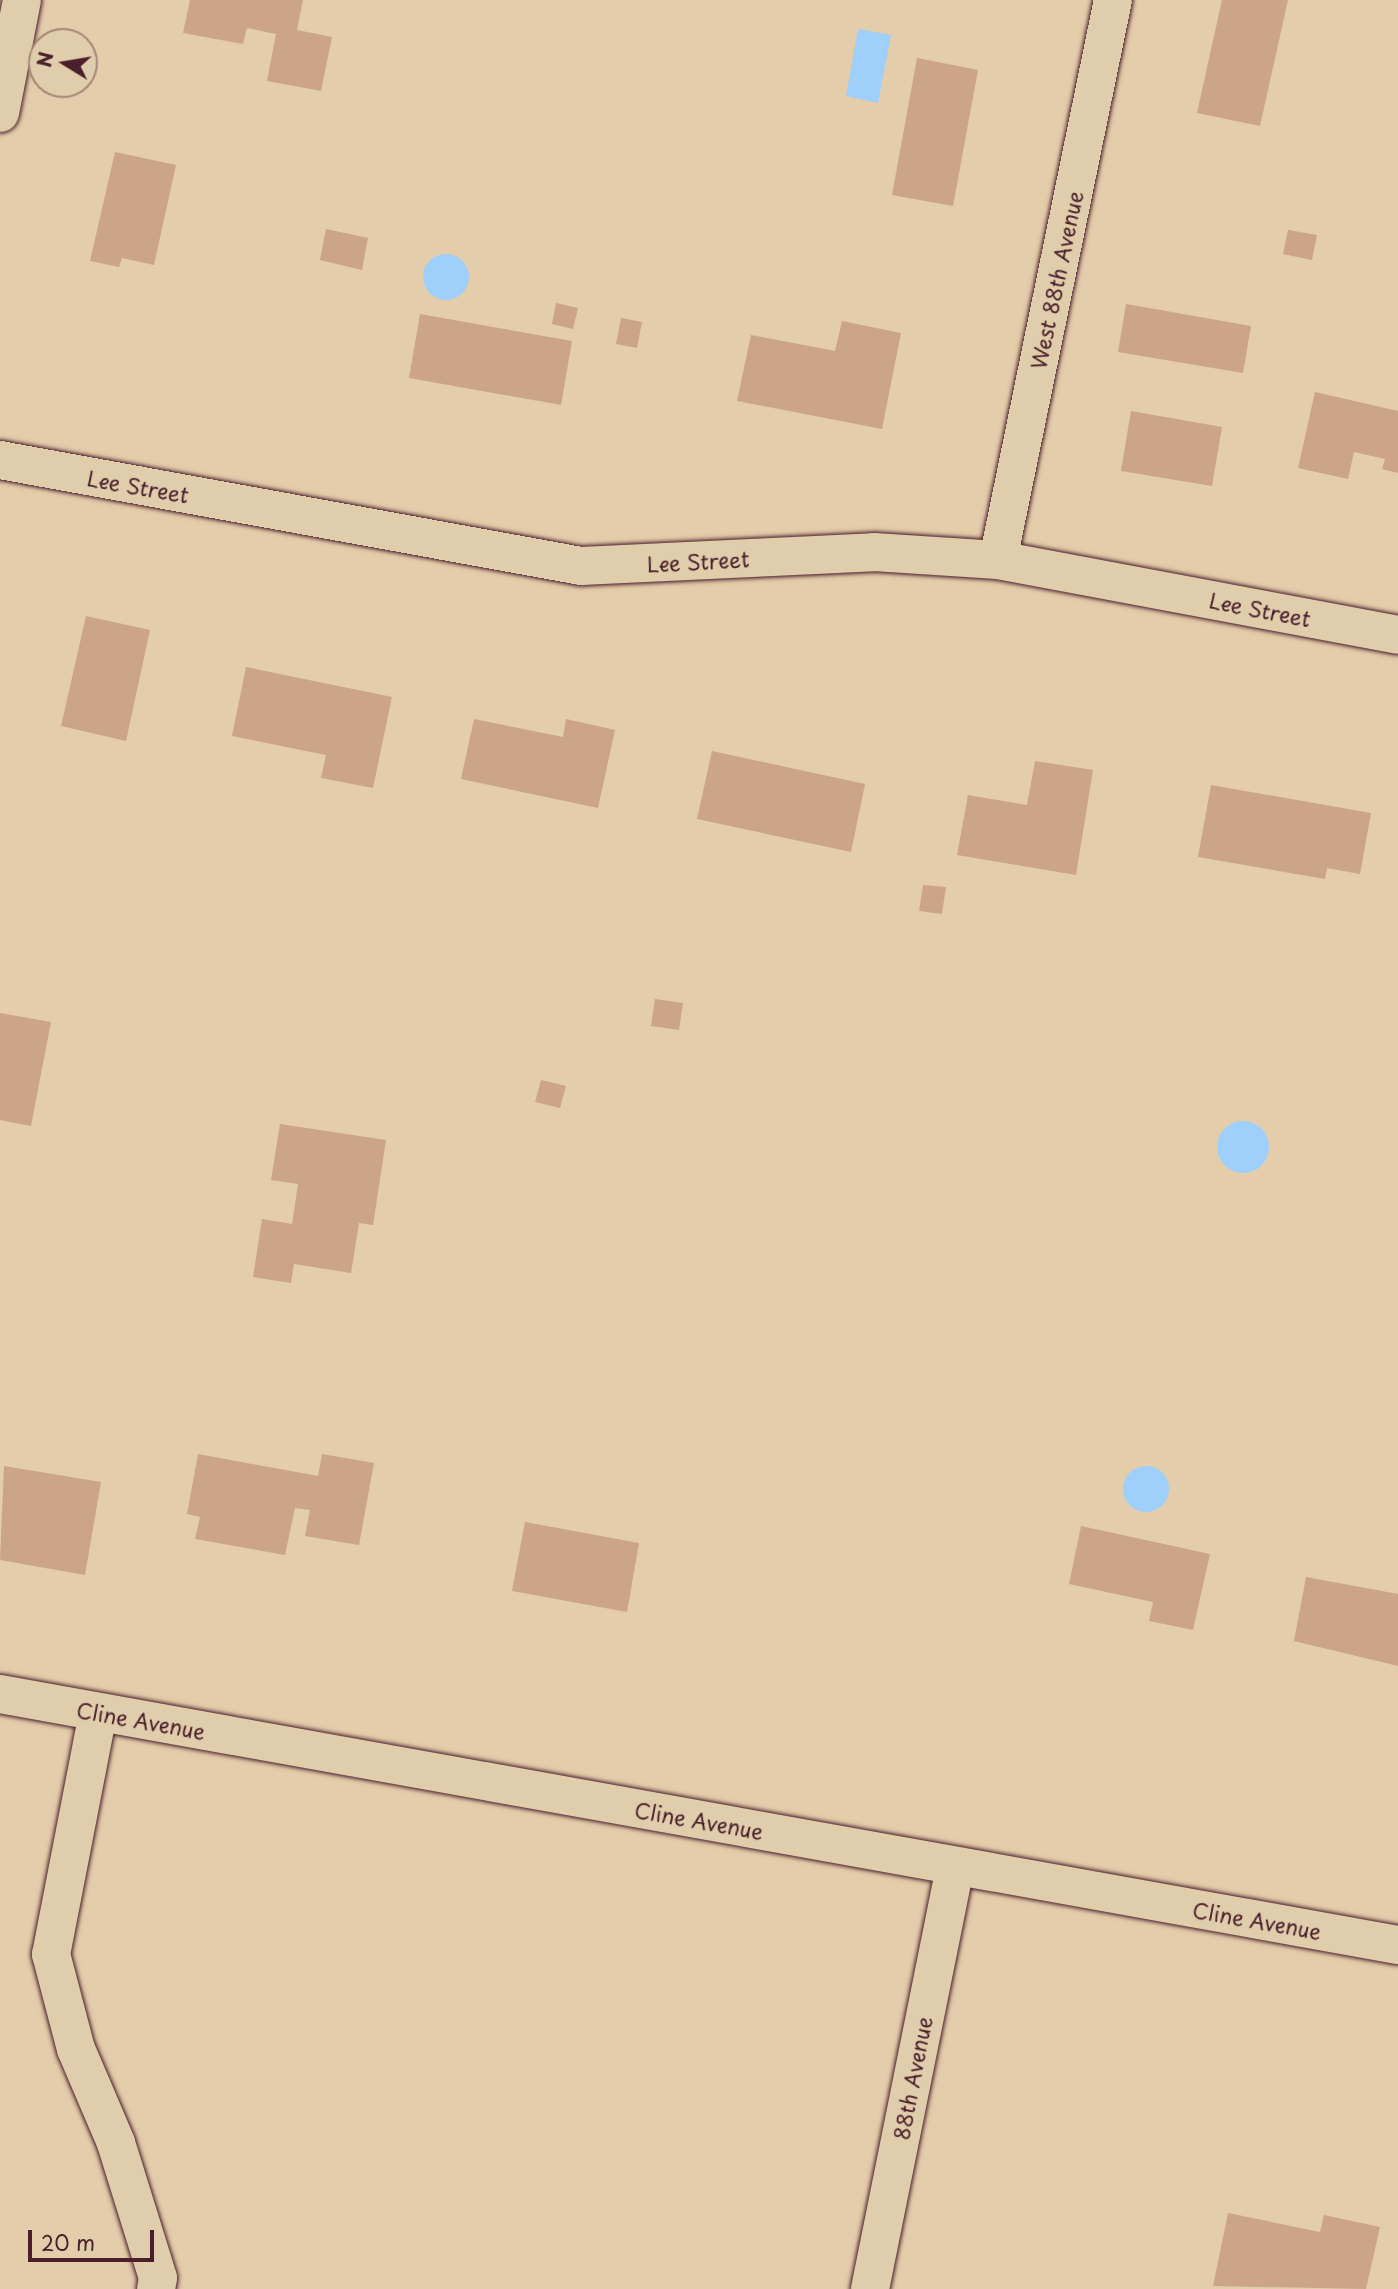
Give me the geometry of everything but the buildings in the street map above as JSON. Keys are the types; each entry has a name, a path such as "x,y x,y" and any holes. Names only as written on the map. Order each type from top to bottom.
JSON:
{"street":[{"path":"0,113 7,44 22,0"},
{"name":"West 88th Avenue","path":"998,560 1113,0"},
{"name":"Lee Street","path":"0,460 581,566 874,552 998,560 1398,635"},
{"name":"Cline Avenue","path":"0,1694 1398,1945"},
{"path":"98,1713 51,1954 76,2049 116,2143 158,2278 156,2289"},
{"name":"88th Avenue","path":"870,2289 955,1866"}],"water":[{"path":"858,29 891,35 878,103 846,96"},
{"path":"446,254 462,261 469,277 462,293 446,300 430,293 423,277 430,261"},
{"path":"1243,1121 1262,1128 1269,1147 1262,1166 1243,1173 1224,1166 1217,1147 1224,1128"},
{"path":"1146,1466 1162,1473 1169,1489 1162,1505 1146,1512 1130,1505 1123,1489 1130,1473"}]}
